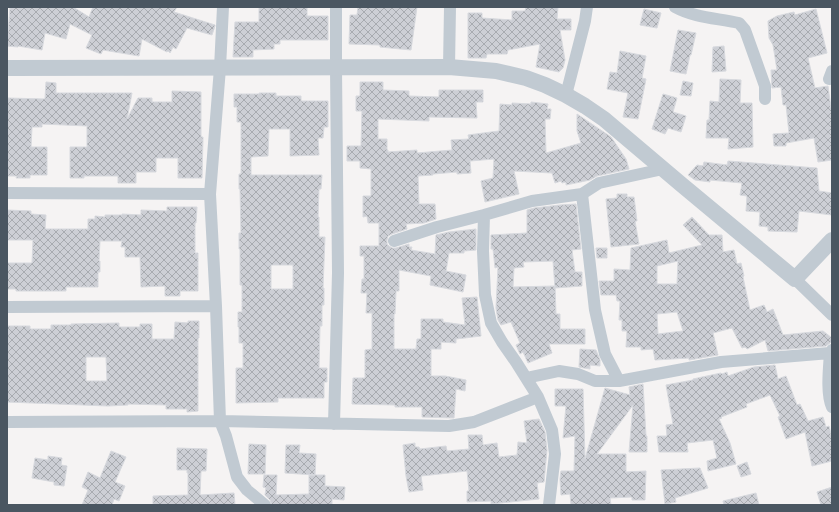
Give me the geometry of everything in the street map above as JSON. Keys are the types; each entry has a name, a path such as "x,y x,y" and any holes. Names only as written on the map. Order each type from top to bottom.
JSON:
{"street":[{"path":"222,7 220,68 210,194 220,421 226,436 237,478 247,490 265,505"},
{"path":"334,424 338,273 336,7"},
{"path":"449,68 450,7"},
{"path":"566,95 585,21 587,7"},
{"path":"675,7 700,17 739,23 744,30 764,86 765,99"},
{"path":"7,68 449,68 496,71 526,78 566,95 604,119 795,279 832,314"},
{"path":"394,241 437,227 532,201 582,194 599,183 663,169"},
{"path":"7,193 210,194"},
{"path":"582,194 595,310 605,354 619,381"},
{"path":"484,215 483,251 485,295 491,323 538,397 552,430 555,454 549,505"},
{"path":"795,279 832,240"},
{"path":"7,307 216,306"},
{"path":"526,378 559,371 578,374 595,381 619,381 721,362 831,351 828,380 830,402 832,407"},
{"path":"7,422 220,421 449,426 474,422 538,397"}],"building":[{"path":"10,7 73,7 89,17 93,7 177,7 174,12 215,26 212,35 187,28 176,49 173,47 170,53 142,39 139,56 103,50 101,54 86,48 92,35 70,24 66,39 45,33 42,50 18,46 7,46"},
{"path":"259,7 307,7 307,16 328,16 328,40 280,40 280,44 274,44 274,49 253,50 253,57 233,57 235,22 259,22"},
{"path":"358,7 417,7 411,50 380,47 380,45 349,44 350,15 357,15"},
{"path":"526,7 558,7 557,19 571,19 571,30 560,30 565,60 563,68 559,72 536,67 540,44 508,50 507,54 487,54 486,58 468,58 468,13 482,13 482,18 512,20 512,11 525,11"},
{"path":"644,9 661,13 657,28 640,25"},
{"path":"816,9 827,53 808,58 815,88 828,86 832,108 832,160 818,162 814,138 786,143 786,146 774,146 773,134 789,133 786,105 783,105 781,87 772,88 771,70 777,70 773,45 769,38 768,21 777,16 794,12 795,15"},
{"path":"678,30 696,33 686,74 670,71"},
{"path":"724,46 726,71 712,72 713,47"},
{"path":"620,51 646,56 642,78 646,79 638,119 623,117 628,93 607,89 610,72 617,73"},
{"path":"720,79 741,80 740,103 752,103 753,147 728,149 729,138 706,138 710,101 719,102"},
{"path":"683,81 693,83 691,96 680,95"},
{"path":"46,82 56,83 56,93 132,93 127,119 138,98 152,98 152,102 172,102 172,91 201,92 201,137 203,137 202,178 178,178 178,158 156,158 156,172 136,172 136,183 118,183 118,176 84,176 84,178 70,178 70,147 87,147 87,126 42,124 42,127 32,127 31,147 47,147 47,175 30,175 30,178 16,178 17,176 7,176 7,98 45,99"},
{"path":"360,82 383,82 383,90 409,91 409,96 439,97 439,90 483,90 483,102 476,102 477,118 429,117 429,121 378,119 378,139 387,139 388,152 417,150 417,153 452,150 451,140 469,139 468,135 499,131 500,104 531,104 531,102 548,104 547,109 551,109 550,119 545,119 546,153 581,143 577,131 577,114 611,137 626,159 629,169 566,185 566,182 562,183 561,181 555,183 552,173 514,171 519,194 485,202 481,181 493,178 494,159 470,161 471,173 457,174 457,172 418,176 419,204 435,204 436,219 424,223 406,224 407,229 388,236 387,244 389,246 396,248 409,244 409,247 412,247 411,250 435,254 436,235 476,229 476,250 464,251 464,253 449,253 446,271 466,275 463,292 430,285 431,276 399,270 399,291 396,291 394,314 394,349 416,349 417,339 421,339 421,319 443,319 443,322 465,325 462,298 477,297 481,336 456,339 456,343 441,342 441,349 431,349 431,376 445,376 466,380 465,391 456,389 454,418 422,417 422,407 352,404 353,378 365,378 365,350 372,349 372,313 366,313 367,293 361,293 362,279 364,279 364,256 360,256 360,246 379,246 379,223 368,223 367,216 363,217 363,196 371,196 371,169 360,168 360,161 347,161 347,146 361,146 362,111 356,111 356,96 360,96"},
{"path":"276,93 276,96 301,96 301,101 328,101 328,127 324,127 323,138 318,138 319,155 290,156 290,129 269,129 268,156 251,157 251,175 322,175 321,189 319,189 318,217 319,237 325,237 323,288 324,305 322,305 322,326 320,326 319,368 327,368 327,382 324,382 324,398 278,398 278,402 236,403 236,368 243,368 243,343 239,343 238,327 238,312 242,312 242,285 240,285 239,249 239,233 241,233 239,174 241,174 241,122 237,122 237,107 234,107 234,94","holes":["271,265 293,265 293,289 271,289"]},
{"path":"663,94 677,98 673,112 686,116 681,132 668,128 665,134 652,129"},
{"path":"728,161 817,168 819,191 832,193 832,215 799,211 797,232 768,231 768,227 759,226 760,212 746,211 747,196 740,195 742,183 695,180 688,175 697,165 703,166 704,162 727,165"},
{"path":"617,194 627,194 627,197 634,197 637,221 635,221 639,244 611,247 606,199 617,198"},
{"path":"576,204 581,249 572,250 575,272 582,272 582,286 555,288 556,314 560,314 560,329 585,329 585,344 549,344 552,353 528,363 523,352 520,354 516,345 520,343 511,322 501,325 498,320 496,308 498,267 495,268 493,249 491,249 491,235 527,233 527,210","holes":["553,261 555,286 513,287 514,268 524,267 523,262"]},
{"path":"167,207 197,207 195,223 195,253 198,253 198,291 180,291 180,296 165,296 165,286 141,287 140,257 125,257 125,247 121,247 122,241 100,241 100,272 98,272 98,287 66,287 66,291 16,291 16,289 7,289 7,263 32,263 33,240 7,240 7,210 31,211 31,214 46,215 45,229 88,229 88,219 95,219 95,216 105,217 105,215 122,214 141,215 141,210 167,211"},
{"path":"692,217 709,235 722,235 723,252 734,250 737,264 741,263 750,310 764,305 767,312 773,309 783,335 823,331 832,338 832,341 826,346 768,351 765,340 747,349 745,347 742,348 732,328 713,333 718,355 689,360 689,358 655,360 653,349 641,350 641,347 626,347 627,331 622,331 622,320 619,320 620,301 617,301 616,295 601,295 599,281 614,281 614,269 630,270 631,248 667,240 669,253 702,245 683,225","holes":["678,261 677,284 657,284 657,266","677,312 683,331 658,334 657,314"]},
{"path":"596,248 607,248 607,258 597,258"},
{"path":"188,321 199,321 198,411 187,412 187,409 166,409 166,405 128,404 108,406 7,402 7,326 30,326 30,329 51,329 51,325 71,324 119,323 119,327 140,327 140,324 152,324 152,339 174,339 175,322 188,323","holes":["86,357 106,357 107,381 86,381"]},
{"path":"580,349 596,350 600,360 600,366 590,365 590,369 579,367"},
{"path":"775,365 778,379 786,376 797,405 800,404 808,421 823,417 826,427 829,426 832,438 832,461 812,466 805,432 786,439 778,417 780,416 770,395 746,404 747,407 719,419 730,443 736,464 708,471 707,461 717,458 713,440 687,443 688,452 659,452 657,436 667,436 666,425 673,424 666,385 727,372 728,376 754,367"},
{"path":"643,384 647,452 629,452 633,405 597,454 626,454 626,472 646,471 645,500 632,500 632,497 610,498 611,505 571,505 570,494 561,495 560,479 561,471 574,471 575,436 563,438 566,406 555,406 555,389 583,389 585,459 605,388 630,395 629,387"},
{"path":"539,419 545,432 547,450 544,482 537,483 539,499 491,504 491,501 467,502 467,491 469,491 467,471 421,476 423,490 409,492 403,445 415,443 415,447 419,447 420,449 446,446 447,451 469,449 468,435 482,435 483,445 497,443 499,457 517,455 518,442 527,443 524,421"},
{"path":"249,444 266,445 265,474 248,474"},
{"path":"286,445 300,445 299,453 316,454 315,475 285,473"},
{"path":"177,448 207,449 206,471 201,471 200,495 234,493 235,505 153,505 153,496 188,495 187,470 177,470"},
{"path":"111,451 126,457 115,482 125,486 119,501 114,499 112,505 82,505 88,490 82,487 88,472 100,478"},
{"path":"48,456 62,458 61,465 67,466 64,486 54,485 54,482 32,478 35,458 48,460"},
{"path":"747,462 751,474 741,477 737,466"},
{"path":"700,468 708,488 675,498 676,502 665,504 661,470"},
{"path":"264,475 277,475 276,495 309,494 309,475 325,475 325,486 345,487 344,500 332,499 332,505 272,505 270,500 265,495 266,488 263,487"},
{"path":"832,487 832,505 821,505 817,492"},
{"path":"756,493 759,505 724,505 723,501"}]}
